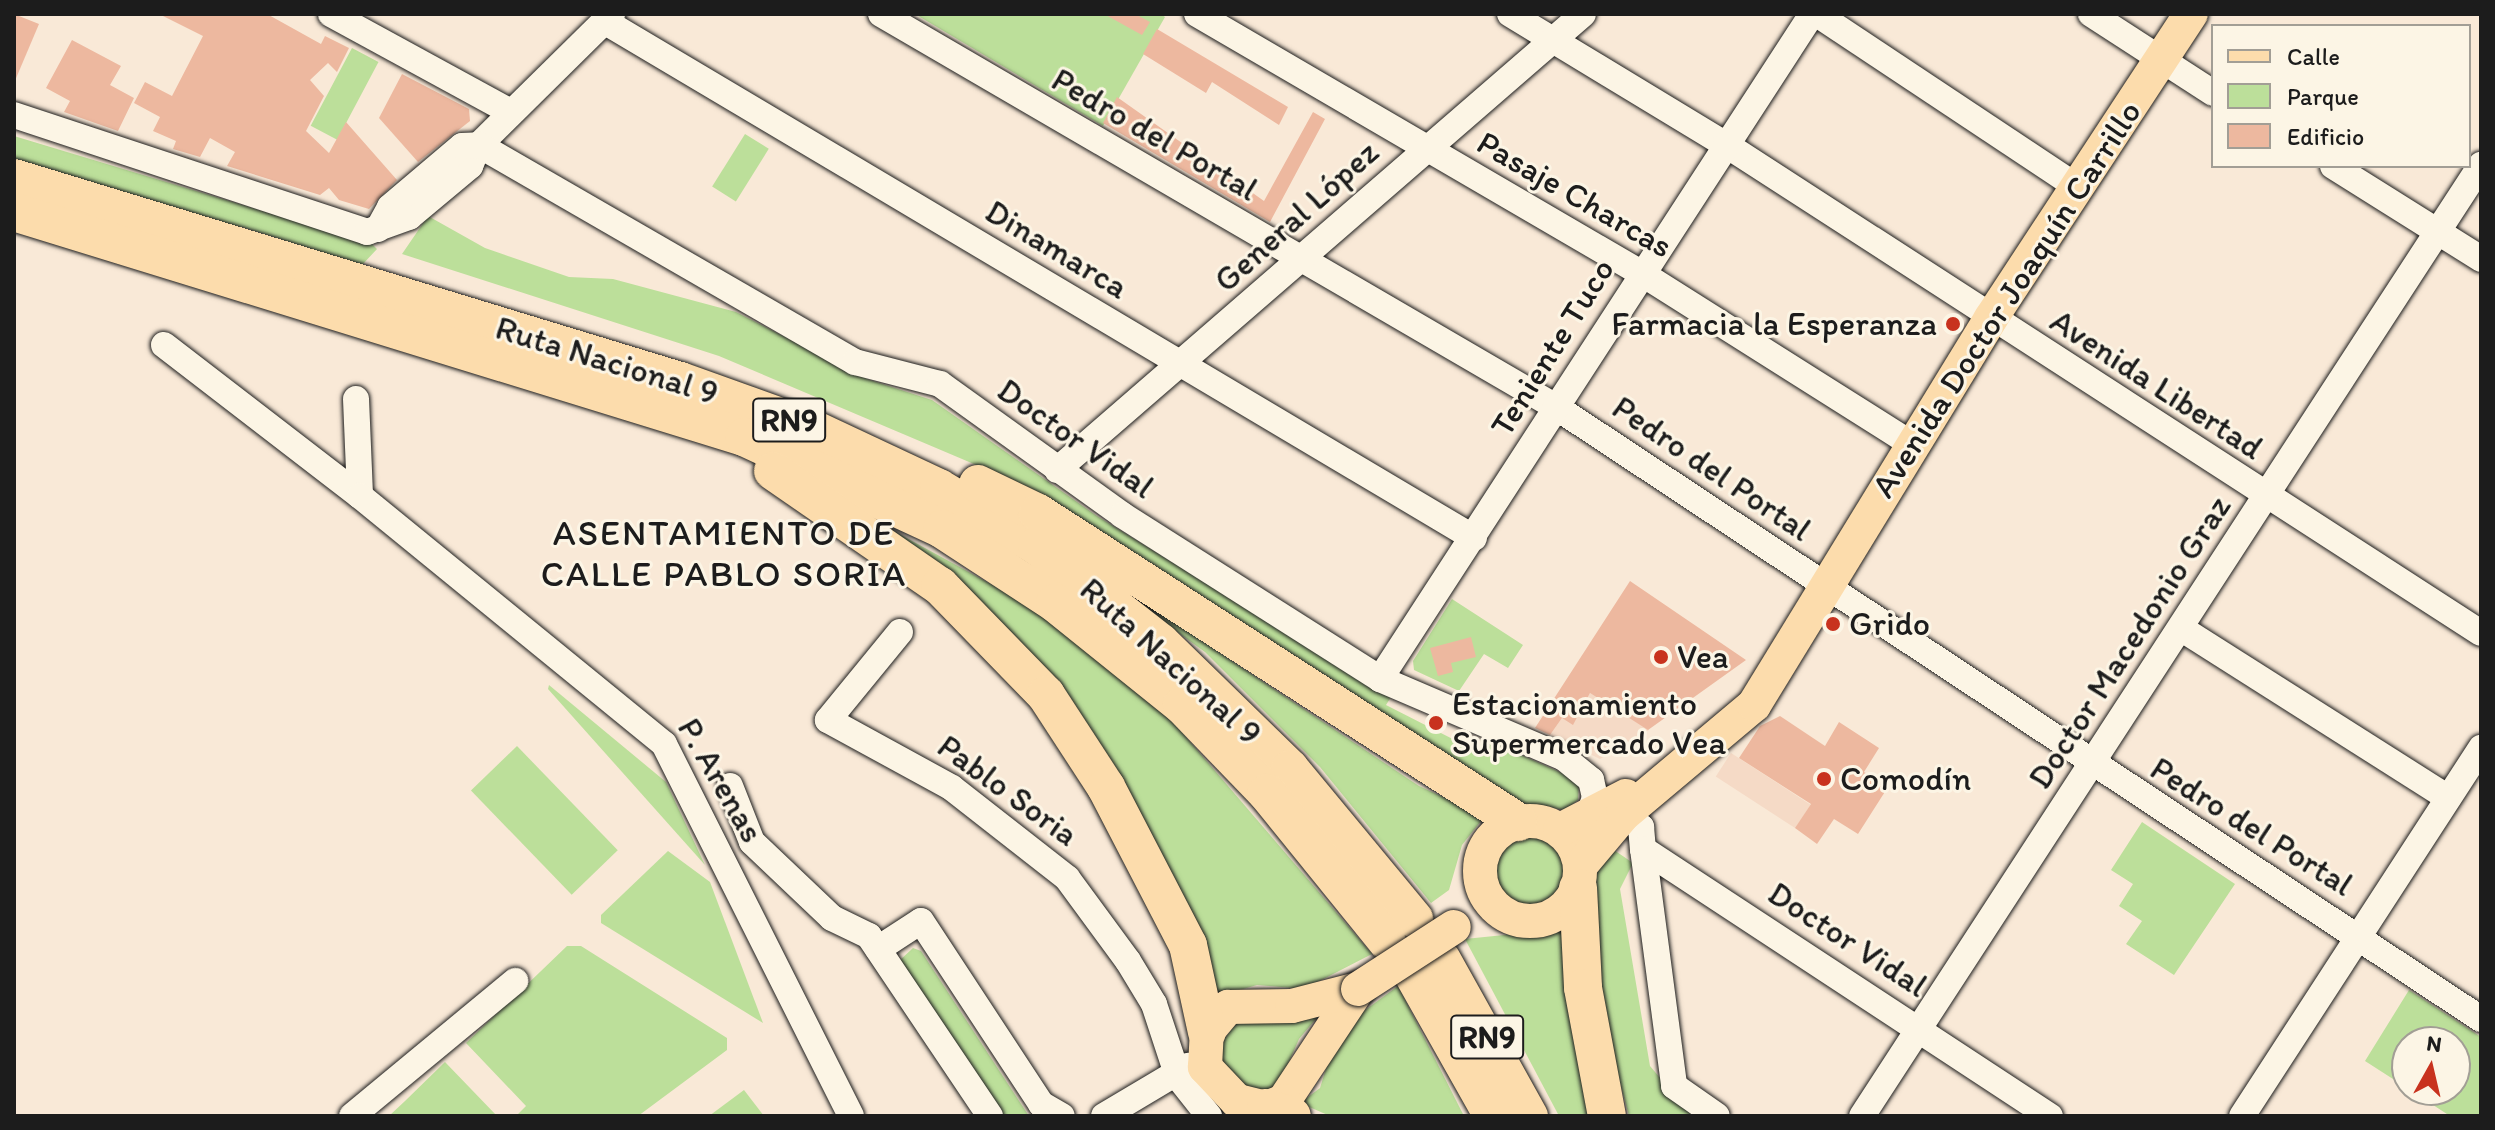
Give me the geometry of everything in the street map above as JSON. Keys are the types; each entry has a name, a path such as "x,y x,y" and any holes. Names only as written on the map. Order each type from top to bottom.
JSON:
{"highway":[{"name":"Ruta Nacional 9","path":"14,178 680,381 864,452 1037,546 1161,643 1245,723 1401,930 1182,705 1004,567 810,463 580,386 14,212"},
{"path":"680,381 760,396 857,429 1038,513 1518,822"},
{"path":"580,386 792,481 896,551 980,622 1046,695 1121,814 1188,945 1206,1040"},
{"path":"1579,876 1583,988 1607,1116"},
{"name":"RN9","path":"1437,954 1493,1116"},
{"name":"RN9","path":"1437,954 1529,1116"}],"main road":[{"name":"Avenida Doctor Joaquín Carrillo","path":"1579,876 1623,815 1754,705 1991,318 2191,14"},
{"name":"Avenida Doctor Joaquín Carrillo","path":"1574,825 1708,732 1824,587"},
{"path":"1358,989 1333,1019 1301,1085 1251,1110 1212,1079 1206,1040 1228,1007 1301,1005 1358,989 1437,954 1508,916 1549,917 1579,876 1574,825 1518,822 1492,837 1437,954"},
{"path":"1480,865 1486,895 1508,916"}],"street":[{"path":"331,14 511,112"},
{"name":"Pedro del Portal","path":"881,14 1556,407 2093,767 2358,936 2481,1019"},
{"name":"Pasaje Charcas","path":"1197,14 1641,273 1912,444"},
{"name":"Avenida Libertad","path":"1510,14 1725,144 2264,498 2481,633"},
{"name":"General López","path":"1057,470 1304,260 1424,149 1583,14"},
{"path":"1814,14 2076,186"},
{"name":"Teniente Tuco","path":"1380,679 1474,538 1725,144 1814,14"},
{"path":"2091,14 2211,92"},
{"path":"14,115 367,232 419,210 470,166 479,145 608,17"},
{"name":"Dinamarca","path":"608,17 1474,538"},
{"name":"Doctor Vidal","path":"479,145 855,362 940,384 1057,470 1380,679 1564,758 1591,780 1595,798 1574,825"},
{"name":"Doctor Macedonio Graz","path":"1862,1116 2093,767 2481,165"},
{"path":"2336,168 2481,259"},
{"name":"P. Arenas","path":"164,345 360,496 664,744 851,1116"},
{"path":"356,399 360,496"},
{"path":"2182,629 2448,798"},
{"name":"Pablo Soria","path":"900,632 828,720 952,788 1067,878 1154,1004 1178,1077"},
{"path":"2242,1116 2481,748"},
{"path":"730,786 752,842 832,918 878,949 990,1116"},
{"name":"Doctor Vidal","path":"1623,815 1641,827 1643,849 2050,1116"},
{"path":"1643,849 1674,1086 1717,1116"},
{"path":"878,949 921,921 1041,1104 1062,1116"},
{"path":"352,1116 515,981"},
{"path":"1104,1115 1178,1077 1206,1040"},
{"path":"1178,1077 1251,1110"}],"shaded area":[{"path":"1590,693 1649,730 1600,759 1550,735 1562,718 1573,724"},
{"path":"1731,753 1811,805 1795,828 1716,776"}],"green space":[{"path":"915,14 1161,14 1165,17 1103,126"},
{"path":"352,48 378,62 337,140 311,126"},
{"path":"745,134 769,149 736,201 712,187"},
{"path":"14,136 372,244 377,249 362,265 242,227 238,239 14,166"},
{"path":"428,216 485,248 569,277 613,279 736,312 867,379 932,400 1097,516 1391,697 1386,705 1484,755 1492,742 1562,773 1579,783 1578,800 1565,810 1509,801 1014,481 719,356 402,254"},
{"path":"872,519 1027,604 1174,723 1372,954 1304,989 1257,985 1212,998 1111,778"},
{"path":"1052,541 1419,786 1485,816 1462,845 1449,890 1431,903 1320,767 1205,652"},
{"path":"1452,599 1523,645 1508,668 1484,654 1459,691 1414,670 1413,661"},
{"path":"549,685 666,782 705,865 548,689"},
{"path":"517,746 618,850 572,895 471,790"},
{"path":"2142,822 2235,884 2174,975 2126,944 2142,921 2119,906 2133,884 2111,870"},
{"path":"1535,834 1554,844 1562,856 1562,884 1554,896 1542,904 1521,906 1502,896 1494,884 1492,863 1502,844 1514,836"},
{"path":"1611,848 1633,863 1620,889 1650,1066 1692,1116 1629,1116 1594,986 1593,880"},
{"path":"668,851 710,882 763,1023 601,923 601,915"},
{"path":"1564,929 1591,1116 1559,1116 1465,939"},
{"path":"567,946 581,946 727,1038 727,1050 638,1116 516,1116 526,1106 466,1043"},
{"path":"913,948 921,951 1029,1116 1002,1116 899,961"},
{"path":"1398,986 1464,1116 1330,1116 1300,1103 1320,1088 1338,1030"},
{"path":"2409,990 2464,1026 2391,1026 2391,1078 2365,1061"},
{"path":"1325,1008 1299,1039 1278,1087 1264,1094 1224,1077 1220,1045 1239,1019"},
{"path":"2471,1030 2481,1037 2481,1116 2450,1116 2435,1106 2471,1106"},
{"path":"445,1062 497,1116 389,1116 405,1101"},
{"path":"744,1090 764,1116 709,1116"}],"building":[{"path":"14,14 39,24 14,83"},
{"path":"159,14 267,14 321,44 325,36 349,48 337,72 328,63 310,80 324,96 306,131 329,153 346,122 397,180 369,209 339,200 329,188 320,195 227,166 235,152 210,138 200,157 173,149 176,141 153,131 160,117 134,103 145,82 172,96 203,36"},
{"path":"1104,14 1135,14 1150,22 1142,35"},
{"path":"1157,29 1288,107 1279,125 1212,82 1206,93 1143,54"},
{"path":"72,40 121,66 110,85 134,98 118,131 64,112 70,101 46,88"},
{"path":"402,74 469,109 470,121 418,162 379,118"},
{"path":"1117,97 1264,201 1313,112 1325,119 1270,222 1103,123"},
{"name":"Vea","path":"1630,581 1746,660 1648,730 1590,693 1573,725 1562,718 1550,735 1535,728"},
{"path":"1471,637 1476,657 1451,663 1453,672 1438,676 1430,648"},
{"name":"Comodín","path":"1780,716 1825,746 1839,722 1879,748 1864,772 1888,787 1858,834 1834,819 1817,844 1795,828 1811,804 1739,758 1760,726"}],"place":[{"name":"Farmacia la Esperanza","path":"1953,324"},
{"name":"Grido","path":"1833,624"},
{"name":"Vea","path":"1661,657"},
{"name":"Estacionamiento Supermercado Vea","path":"1436,723"},
{"name":"Comodín","path":"1824,779"}],"district":[{"name":"ASENTAMIENTO DE CALLE PABLO SORIA","path":"724,552"}]}
